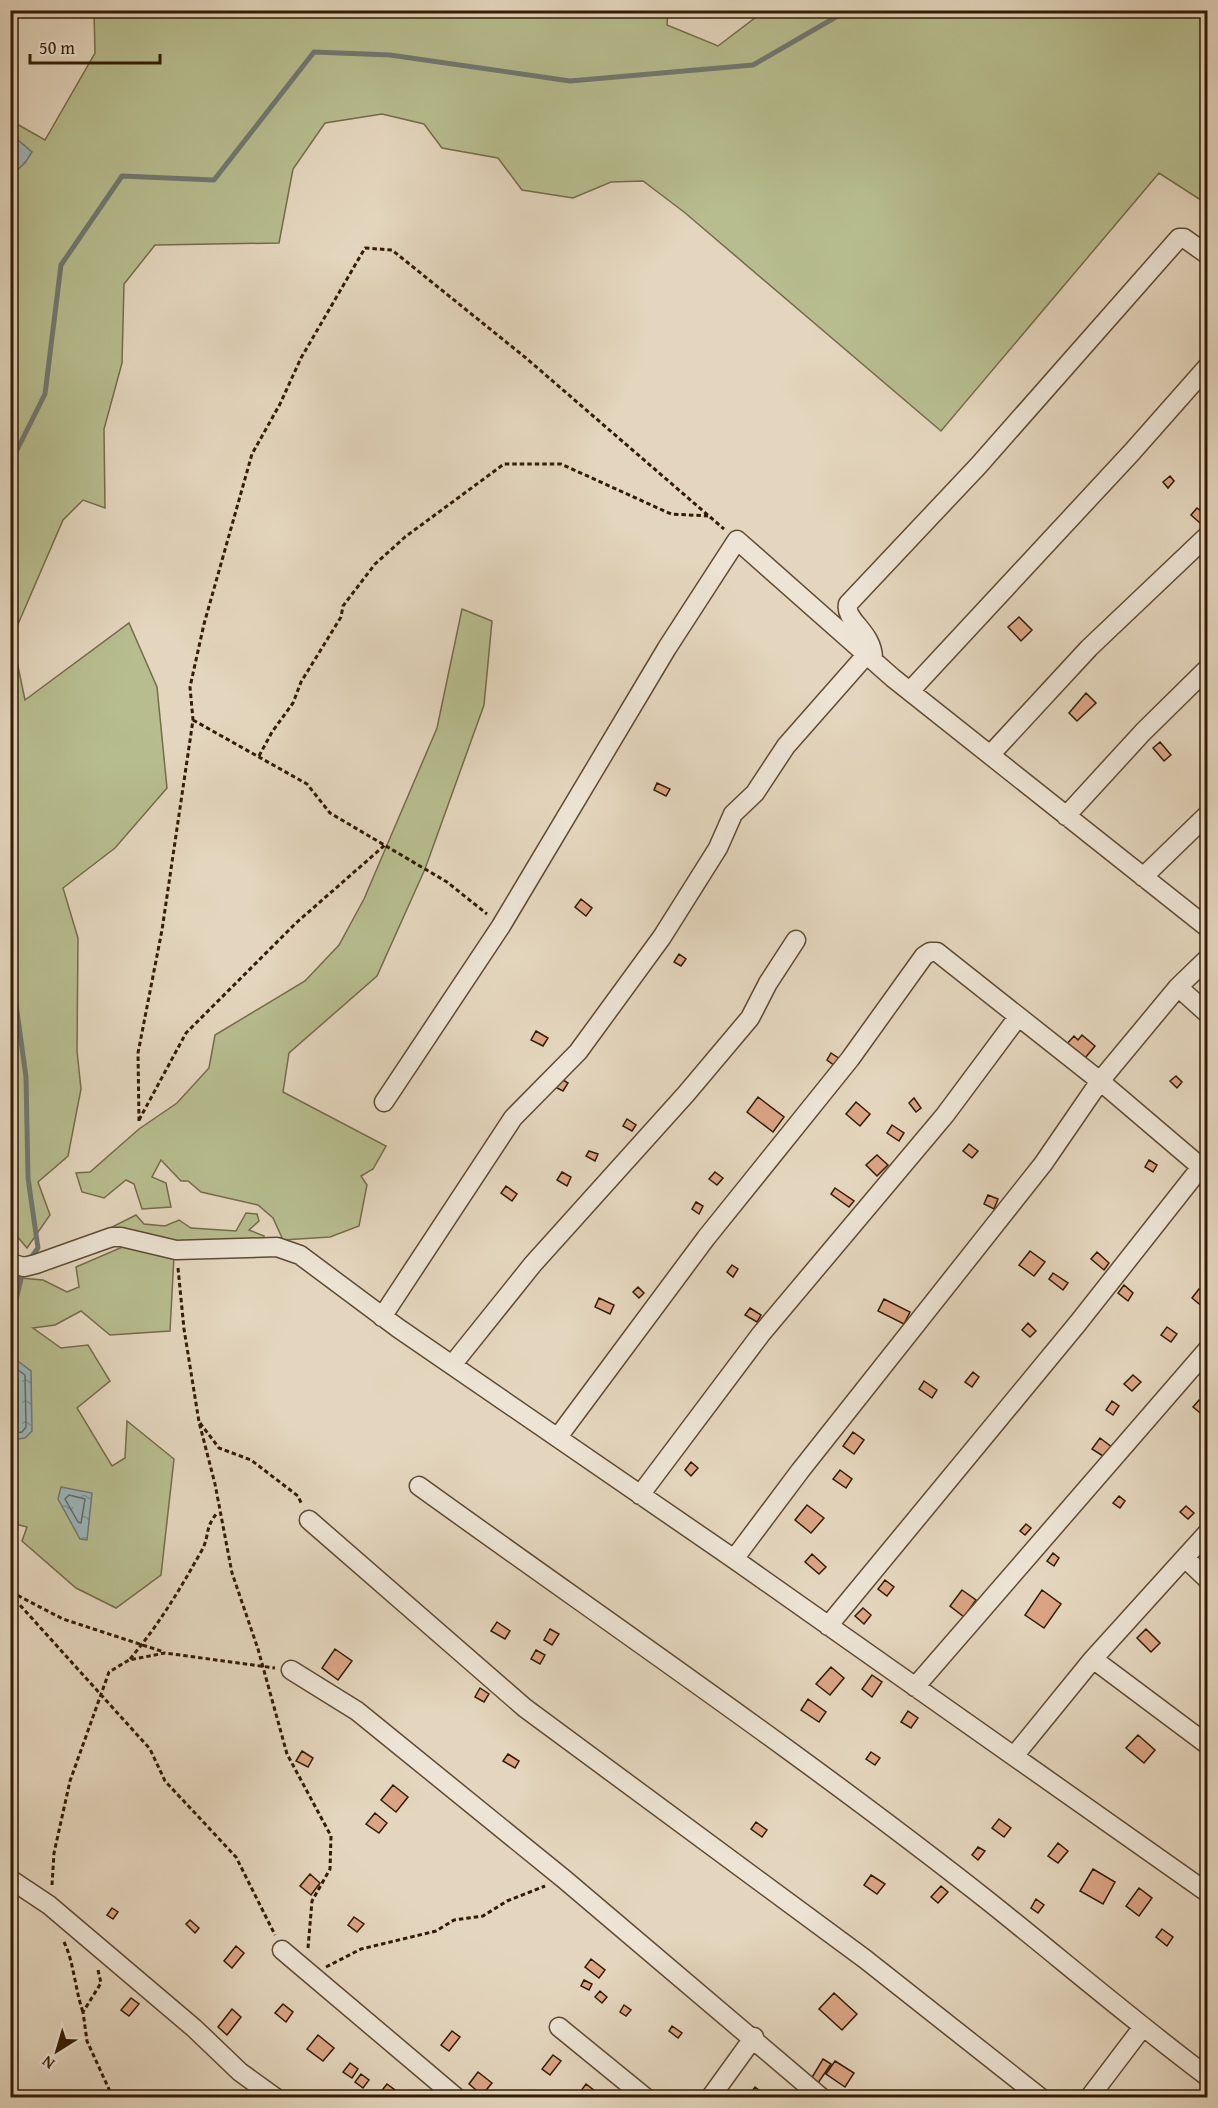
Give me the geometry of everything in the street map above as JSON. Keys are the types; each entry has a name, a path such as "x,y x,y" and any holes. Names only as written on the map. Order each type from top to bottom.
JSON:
{"street":[{"path":"382,1317 513,1118 578,1052 662,937 718,848 733,814 755,793 786,746 870,656 870,640 850,617 848,604 980,465 1179,238 1184,238 1208,255"},
{"path":"910,691 1132,452 1208,366"},
{"path":"990,755 1089,648 1208,535"},
{"path":"384,1102 501,926 667,648 737,540 910,691 1208,928"},
{"path":"1066,816 1143,732 1208,668"},
{"path":"1143,877 1208,814"},
{"path":"452,1365 541,1255 632,1156 750,1018 768,983 796,940"},
{"path":"558,1437 706,1238 850,1059 924,956 930,952 937,952 1100,1081 1204,1170 828,1626"},
{"path":"734,1559 800,1471 1043,1164 1100,1081 1178,987 1208,958"},
{"path":"1178,987 1208,1014"},
{"path":"640,1496 761,1334 945,1115 1018,1017"},
{"path":"10,1263 24,1266 36,1264 112,1237 130,1238 176,1250 277,1247 300,1255 382,1317 734,1559 1208,1893"},
{"path":"915,1687 1208,1348"},
{"path":"419,1486 687,1674 988,1901 1142,2028 1208,2077"},
{"path":"309,1520 525,1708 865,1959 1041,2097"},
{"path":"1014,1756 1094,1659 1208,1532"},
{"path":"1185,1558 1208,1580"},
{"path":"1094,1659 1208,1745"},
{"path":"291,1670 357,1711 564,1879 822,2097"},
{"path":"10,1879 49,1905 194,2028 240,2072 276,2097"},
{"path":"282,1950 303,1970 457,2097"},
{"path":"559,2026 646,2097"},
{"path":"1089,2097 1142,2028"},
{"path":"710,2097 753,2037"}],"path":[{"path":"385,845 296,923 186,1033 139,1121 138,1053 162,930 193,720 190,687 204,624 252,454 280,404 301,358 365,248 392,250 526,358 737,540"},
{"path":"259,756 272,732 293,703 301,682 341,617 343,606 375,564 405,537 504,464 561,464 671,514 710,517"},
{"path":"193,720 307,784 330,813 447,882 501,926"},
{"path":"176,1250 184,1329 199,1422 215,1484 232,1573 263,1666 287,1754 331,1836 330,1869 312,1901 308,1948 303,1970"},
{"path":"199,1422 219,1448 251,1460 298,1496 309,1520"},
{"path":"49,1905 54,1853 70,1782 99,1695 109,1672 129,1660 173,1603 204,1546 208,1524 219,1512"},
{"path":"10,1593 63,1619 165,1653 291,1670"},
{"path":"10,1593 99,1695 150,1749 165,1781 236,1857 282,1950"},
{"path":"129,1660 165,1653"},
{"path":"303,1970 361,1949 436,1931 454,1920 483,1916 507,1901 564,1879"},
{"path":"91,1940 101,1983 83,2012 87,2041 113,2097"}],"green space":[{"path":"94,11 668,11 667,25 718,46 764,11 1207,11 1207,204 1159,173 941,431 684,212 643,181 611,182 573,198 522,190 498,158 442,148 424,124 382,114 325,123 293,169 279,243 155,245 124,284 122,363 104,429 105,508 83,500 63,520 12,638 25,700 129,623 157,687 167,788 115,848 63,888 78,938 77,1051 81,1089 68,1156 38,1182 50,1215 27,1248 10,1228 10,120 45,140 95,53"},
{"path":"462,609 492,621 484,705 425,869 377,976 289,1053 283,1092 386,1146 373,1169 361,1176 367,1185 359,1226 330,1237 283,1240 273,1218 258,1205 201,1192 188,1181 181,1181 161,1160 152,1177 166,1183 171,1207 142,1209 134,1184 126,1180 104,1198 82,1192 76,1173 90,1172 139,1129 177,1103 209,1068 215,1035 305,981 339,945 364,899 437,728"},
{"path":"246,1213 257,1214 259,1221 249,1230 264,1236 263,1241 177,1245 112,1227 136,1215 144,1224 165,1226 179,1220 191,1228 236,1231"},
{"path":"134,1242 174,1256 170,1331 110,1335 81,1311 55,1325 33,1328 61,1348 88,1345 110,1381 77,1408 112,1466 125,1458 127,1421 174,1459 161,1575 116,1608 76,1588 22,1541 27,1527 11,1523 10,1277 43,1280 67,1292 79,1287 76,1267"}],"water":[{"path":"11,134 32,152 25,163 11,175"},
{"path":"11,1356 31,1371 32,1431 25,1438 11,1440"},
{"path":"61,1487 92,1493 87,1540 80,1539 58,1499"}],"building":[{"path":"1170,476 1174,481 1168,488 1163,482"},
{"path":"1197,508 1206,515 1200,523 1191,515"},
{"path":"1019,617 1032,630 1021,641 1008,627"},
{"path":"1086,693 1096,703 1077,721 1069,713"},
{"path":"1160,742 1171,755 1164,761 1153,748"},
{"path":"657,783 670,789 666,796 654,790"},
{"path":"581,899 592,908 586,916 575,907"},
{"path":"679,954 686,959 681,966 674,962"},
{"path":"536,1031 548,1038 543,1046 531,1040"},
{"path":"1082,1035 1095,1046 1085,1058 1064,1047 1074,1036 1078,1040"},
{"path":"831,1053 840,1059 835,1066 827,1060"},
{"path":"1176,1076 1182,1082 1177,1088 1170,1081"},
{"path":"560,1078 568,1083 563,1091 555,1087"},
{"path":"758,1097 784,1117 773,1132 747,1112"},
{"path":"914,1098 921,1108 916,1112 909,1103"},
{"path":"856,1102 870,1114 860,1126 846,1114"},
{"path":"627,1119 636,1125 632,1131 623,1126"},
{"path":"892,1125 904,1133 899,1141 887,1133"},
{"path":"969,1144 978,1151 972,1158 963,1151"},
{"path":"589,1151 598,1154 595,1161 586,1156"},
{"path":"877,1155 888,1165 877,1176 866,1165"},
{"path":"1149,1160 1157,1165 1153,1172 1145,1167"},
{"path":"562,1172 571,1177 567,1186 557,1180"},
{"path":"715,1172 723,1178 717,1185 709,1179"},
{"path":"506,1186 517,1194 512,1201 501,1193"},
{"path":"835,1188 854,1201 849,1207 831,1194"},
{"path":"988,1195 998,1199 994,1209 984,1204"},
{"path":"696,1202 703,1206 699,1214 692,1209"},
{"path":"1030,1251 1045,1262 1034,1276 1019,1265"},
{"path":"1097,1252 1109,1263 1104,1270 1091,1259"},
{"path":"732,1265 738,1269 733,1277 727,1272"},
{"path":"1053,1273 1068,1283 1063,1290 1049,1279"},
{"path":"1124,1285 1133,1293 1128,1301 1118,1293"},
{"path":"638,1287 644,1293 639,1298 633,1292"},
{"path":"1199,1289 1208,1295 1208,1304 1204,1308 1192,1298"},
{"path":"599,1298 614,1305 610,1314 595,1307"},
{"path":"884,1299 910,1312 904,1324 878,1311"},
{"path":"750,1308 761,1315 757,1322 745,1315"},
{"path":"1028,1323 1036,1331 1030,1337 1022,1330"},
{"path":"1167,1327 1177,1334 1171,1342 1161,1335"},
{"path":"973,1372 979,1377 972,1387 965,1382"},
{"path":"1133,1375 1141,1382 1132,1391 1124,1384"},
{"path":"924,1381 937,1390 932,1398 919,1389"},
{"path":"1199,1400 1208,1407 1205,1417 1193,1407"},
{"path":"1112,1401 1119,1406 1113,1415 1106,1410"},
{"path":"853,1432 864,1440 854,1454 843,1446"},
{"path":"1100,1438 1113,1448 1106,1458 1092,1449"},
{"path":"691,1462 698,1468 691,1476 685,1470"},
{"path":"840,1470 852,1479 846,1488 833,1479"},
{"path":"1119,1496 1125,1501 1120,1508 1113,1503"},
{"path":"807,1505 824,1518 811,1533 795,1520"},
{"path":"1186,1506 1194,1513 1188,1519 1180,1512"},
{"path":"1026,1524 1031,1528 1025,1535 1020,1531"},
{"path":"1053,1553 1059,1558 1054,1566 1047,1561"},
{"path":"812,1554 826,1567 819,1574 805,1562"},
{"path":"885,1580 894,1587 887,1596 878,1589"},
{"path":"962,1590 976,1600 964,1617 950,1606"},
{"path":"1042,1590 1061,1604 1044,1628 1025,1615"},
{"path":"863,1608 871,1615 864,1624 855,1616"},
{"path":"497,1622 510,1631 505,1639 491,1631"},
{"path":"550,1629 559,1634 552,1645 544,1640"},
{"path":"1146,1629 1160,1643 1151,1652 1137,1638"},
{"path":"335,1649 352,1661 338,1680 322,1668"},
{"path":"536,1650 545,1655 540,1664 531,1659"},
{"path":"831,1667 844,1678 830,1695 816,1684"},
{"path":"872,1675 882,1682 872,1697 862,1689"},
{"path":"480,1688 489,1694 484,1702 475,1697"},
{"path":"808,1699 826,1712 819,1722 801,1710"},
{"path":"908,1711 918,1718 911,1728 901,1722"},
{"path":"1138,1735 1155,1750 1144,1763 1126,1748"},
{"path":"302,1751 313,1758 308,1767 296,1761"},
{"path":"871,1752 880,1758 875,1765 866,1759"},
{"path":"508,1754 519,1761 515,1768 503,1761"},
{"path":"393,1785 408,1797 396,1812 381,1800"},
{"path":"375,1813 387,1823 379,1833 366,1824"},
{"path":"999,1819 1011,1828 1004,1837 992,1828"},
{"path":"756,1822 767,1830 762,1837 751,1829"},
{"path":"1058,1843 1068,1851 1058,1863 1048,1856"},
{"path":"978,1847 985,1851 978,1860 972,1855"},
{"path":"1093,1869 1115,1882 1103,1904 1080,1891"},
{"path":"310,1874 320,1883 311,1895 300,1886"},
{"path":"871,1875 885,1884 877,1894 864,1885"},
{"path":"941,1886 948,1892 938,1903 931,1897"},
{"path":"1139,1888 1152,1898 1139,1916 1126,1906"},
{"path":"1036,1899 1044,1905 1038,1913 1031,1908"},
{"path":"112,1908 118,1912 113,1919 107,1915"},
{"path":"354,1917 364,1924 357,1932 348,1925"},
{"path":"190,1920 199,1928 195,1933 186,1924"},
{"path":"1162,1929 1173,1937 1167,1946 1156,1937"},
{"path":"236,1946 244,1953 232,1968 224,1961"},
{"path":"591,1959 605,1970 599,1978 585,1967"},
{"path":"584,1980 592,1984 589,1990 581,1986"},
{"path":"600,1991 607,1997 602,2003 595,1997"},
{"path":"834,1993 857,2014 842,2030 819,2009"},
{"path":"131,1998 139,2004 129,2016 121,2010"},
{"path":"283,2004 293,2012 286,2022 275,2013"},
{"path":"624,2005 631,2010 626,2016 620,2012"},
{"path":"232,2009 241,2017 227,2035 218,2027"},
{"path":"672,2026 682,2033 678,2038 669,2031"},
{"path":"452,2031 460,2037 449,2051 441,2045"},
{"path":"318,2035 334,2048 323,2061 307,2049"},
{"path":"553,2055 561,2061 550,2075 542,2069"},
{"path":"823,2059 831,2064 818,2083 811,2079"},
{"path":"835,2061 854,2073 845,2087 826,2074"},
{"path":"350,2063 358,2069 352,2078 343,2072"},
{"path":"478,2072 492,2083 482,2095 469,2084"},
{"path":"361,2074 369,2080 363,2088 355,2082"},
{"path":"387,2084 395,2090 389,2098 383,2098 379,2094"},
{"path":"586,2084 595,2091 590,2098 580,2098 577,2096"},
{"path":"755,2087 769,2098 747,2098"}],"waterway":[{"path":"10,464 45,394 61,265 122,176 214,180 314,52 390,55 570,81 753,65 848,10"},
{"path":"10,961 26,1077 28,1178 38,1248 29,1260"},
{"path":"10,1324 23,1271"}]}
